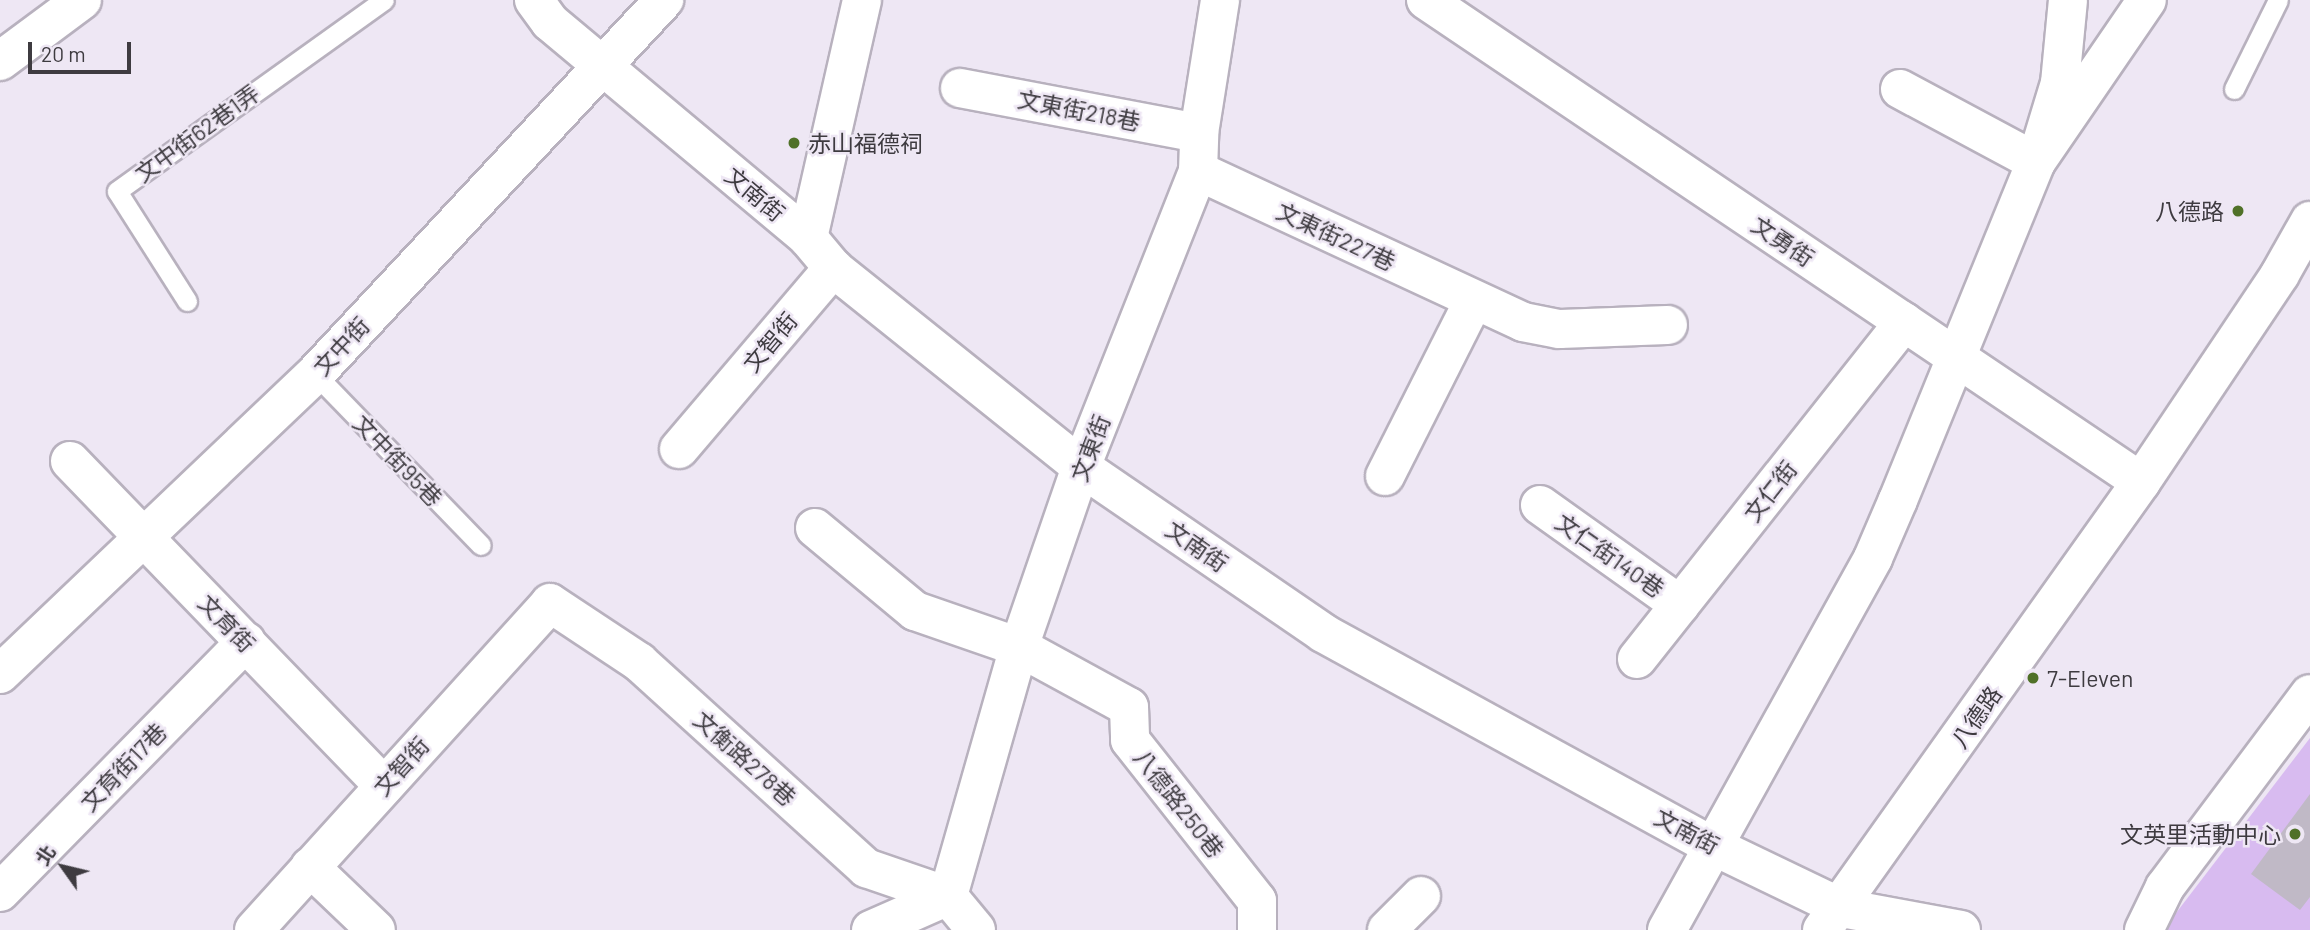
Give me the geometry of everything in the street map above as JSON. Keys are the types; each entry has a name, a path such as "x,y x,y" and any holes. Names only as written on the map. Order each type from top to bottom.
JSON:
{"street":[{"path":"0,61 82,0"},
{"name":"文南街","path":"534,0 550,22 808,238 833,268 1081,467 1323,633 1712,845 1832,919 1961,930"},
{"name":"文中街","path":"0,674 315,374 664,0"},
{"path":"808,238 862,0"},
{"name":"文東街","path":"948,896 1019,647 1081,467 1198,171 1199,133 1220,0"},
{"name":"文勇街","path":"1426,0 2141,482"},
{"path":"1667,930 1872,558 2036,162 2060,83 2068,0"},
{"path":"2036,162 2147,0"},
{"name":"文東街218巷","path":"960,88 1199,133"},
{"path":"1899,89 2036,162"},
{"name":"文東街227巷","path":"1198,171 1523,323 1559,329 1668,325"},
{"name":"八德路","path":"1832,919 2141,482 2280,274 2310,221"},
{"name":"文智街","path":"679,449 833,268"},
{"path":"1385,476 1474,300"},
{"name":"文仁街","path":"1637,659 1904,322"},
{"name":"文育街","path":"70,461 384,786"},
{"name":"文仁街140巷","path":"1540,505 1680,605"},
{"path":"815,528 915,611 1019,647"},
{"name":"文智街","path":"254,930 550,603"},
{"name":"文衡路278巷","path":"550,603 639,662 866,868 948,896"},
{"name":"文育街17巷","path":"0,892 246,642"},
{"name":"八德路250巷","path":"1019,647 1129,707 1130,740 1257,901 1256,930"},
{"path":"2144,930 2165,887 2310,694"},
{"path":"310,867 376,930"},
{"path":"1387,930 1421,895"},
{"path":"871,930 948,896 976,930"}],"lane":[{"name":"文中街62巷1弄","path":"187,301 117,191 384,0"},
{"path":"2234,89 2278,0"},
{"name":"文中街95巷","path":"315,374 481,545"}],"shaded area":[{"path":"2310,738 2310,930 2163,930"}],"building":[{"name":"文英里活動中心","path":"2310,794 2310,897 2300,910 2251,874"}],"place":[{"name":"赤山福德祠","path":"794,143"},
{"name":"八德路","path":"2238,211"},
{"name":"7-Eleven","path":"2033,678"},
{"name":"文英里活動中心","path":"2295,834"}]}
